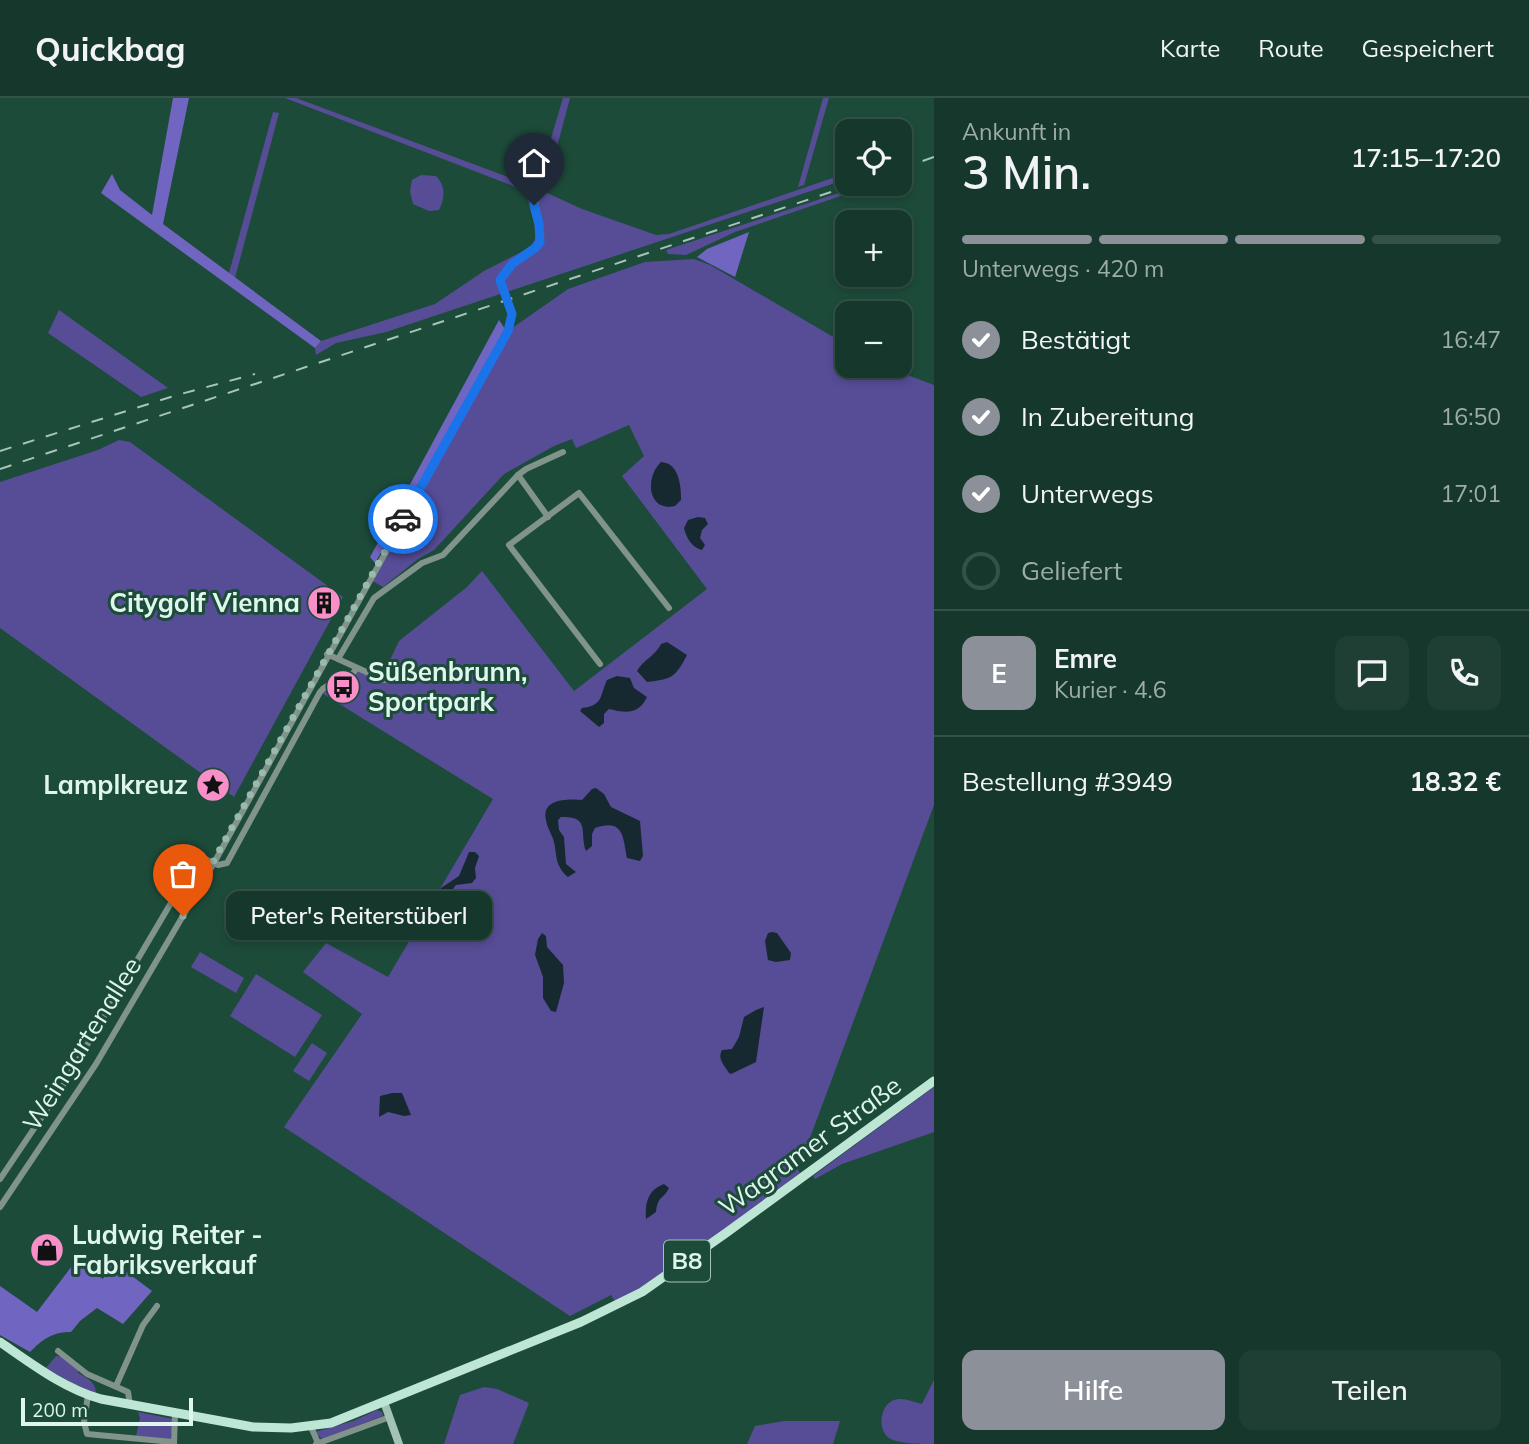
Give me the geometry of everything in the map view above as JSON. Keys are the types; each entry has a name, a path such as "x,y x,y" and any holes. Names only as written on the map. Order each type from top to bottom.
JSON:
{"main road":[{"name":"Wagramer Straße","path":"384,1402 580,1322 642,1292 934,1081"},
{"name":"B8","path":"0,1342 49,1376 88,1395 253,1427 311,1427 341,1420 384,1402"}],"street":[{"name":"Weingartenallee","path":"0,1207 96,1064 214,863 327,654 508,331 512,314 500,280 512,264 540,242 534,191"},
{"path":"338,659 374,598 422,563 443,555 518,475 563,452"},
{"path":"518,475 548,517"},
{"path":"600,664 509,545 579,492 669,608"},
{"path":"327,654 384,680"},
{"name":"Weingartenallee","path":"0,1179 64,1084 194,864 202,858 220,866 227,863 320,692 328,685 345,681 356,669"},
{"path":"241,812 251,819"},
{"path":"152,937 166,944"},
{"path":"116,1386 143,1325 157,1307"},
{"path":"58,1351 87,1374 128,1392 130,1405"},
{"path":"88,1395 84,1422 87,1434 174,1443 175,1413"},
{"path":"384,1402 399,1444"},
{"path":"311,1427 317,1443 390,1417"}],"shaded area":[{"path":"173,98 189,98 163,224 321,341 315,348 101,193 112,174 120,190 152,215"},
{"path":"285,98 296,98 532,186 534,181 538,182 563,98 570,98 545,192 582,209 656,235 669,234 835,177 835,183 386,332 336,343 316,355 315,348 321,341 435,304 484,271 531,247 537,235 526,191"},
{"path":"823,98 829,98 804,185 798,187"},
{"path":"273,112 279,113 235,278 229,273"},
{"path":"421,175 436,176 442,184 443,197 439,210 429,211 413,204 410,191 412,180"},
{"path":"835,194 841,196 735,232 686,255 668,254 666,250"},
{"path":"749,232 735,277 697,257 707,249"},
{"path":"694,259 710,265 835,338 835,378 912,377 934,385 934,805 798,1170 800,1173 711,1241 640,1289 616,1303 611,1295 570,1316 284,1127 362,1014 303,972 326,943 388,977 493,799 320,692 342,682 356,669 381,679 399,641 467,587 482,571 574,691 707,589 622,476 644,456 629,425 576,448 572,439 554,446 504,474 434,550 418,559 383,587 369,579 508,331 568,289 645,262"},
{"path":"59,310 168,388 141,397 48,333"},
{"path":"499,320 505,329 405,509 401,501"},
{"name":"Citygolf Vienna","path":"119,440 130,442 343,597 234,797 0,628 0,482 98,450"},
{"path":"394,514 401,518 375,563 370,557"},
{"path":"200,952 244,978 236,993 191,967"},
{"path":"256,974 322,1015 295,1057 230,1016"},
{"path":"312,1043 327,1053 309,1081 293,1071"},
{"path":"934,1087 934,1132 842,1164 815,1179 813,1176"},
{"path":"104,1255 152,1291 123,1324 97,1308 71,1332 48,1337 30,1352 0,1335 0,1286 37,1312 75,1262 103,1279 105,1275 97,1264"},
{"path":"56,1356 63,1357 79,1369 78,1373 93,1383 96,1393 46,1368"},
{"path":"934,1380 934,1444 904,1443 889,1438 883,1429 882,1418 889,1403 904,1399 922,1404"},
{"path":"484,1387 497,1389 529,1403 513,1444 444,1444 460,1395"},
{"path":"377,1410 382,1412 383,1416 322,1439 315,1432 353,1421"},
{"path":"138,1412 173,1419 171,1439 136,1436 140,1418"},
{"path":"784,1421 840,1421 833,1444 747,1444 755,1426"}],"water":[{"path":"661,462 672,466 678,476 681,500 675,506 659,504 654,499 652,476"},
{"path":"705,518 708,524 702,530 700,538 705,545 702,550 690,542 684,528 688,520"},
{"path":"667,642 687,655 672,676 647,682 637,671 661,644"},
{"path":"617,676 630,678 634,688 647,697 636,710 609,709 604,714 604,723 599,727 580,711 594,705 607,680"},
{"path":"596,788 604,794 611,807 640,821 643,856 640,861 627,858 623,837 617,828 612,826 595,828 592,846 586,851 580,822 570,817 561,817 558,820 559,830 564,837 566,864 576,872 568,877 559,865 546,813 548,807 557,801 582,800"},
{"path":"469,852 475,852 479,856 475,868 476,878 472,883 456,885 453,888 453,898 461,911 458,917 445,928 427,925 422,921 441,888 459,876"},
{"path":"542,933 546,936 547,947 563,965 564,983 556,1012 551,1011 543,998 543,977 535,955"},
{"path":"768,933 777,933 791,953 790,960 768,960 765,941"},
{"path":"764,1007 756,1062 729,1073 721,1059 722,1050 732,1049 739,1037 744,1017"},
{"path":"402,1093 411,1115 388,1112 379,1117 380,1096"},
{"path":"664,1184 669,1188 659,1200 656,1212 646,1219 649,1197"}],"railway":[{"path":"912,165 934,157"},
{"path":"0,469 835,191"},
{"path":"0,451 177,395 255,374"}],"way so far":[{"path":"183,916 403,519"}],"place":[{"name":"Citygolf Vienna","path":"324,603"},
{"name":"Süßenbrunn, Sportpark","path":"343,687"},
{"name":"Lamplkreuz","path":"213,785"},
{"name":"Peter's Reiterstüberl","path":"183,916"},
{"name":"Ludwig Reiter - Fabriksverkauf","path":"47,1250"}],"route":[{"path":"403,519 508,331 512,314 500,280 512,264 540,242 534,205"}]}
